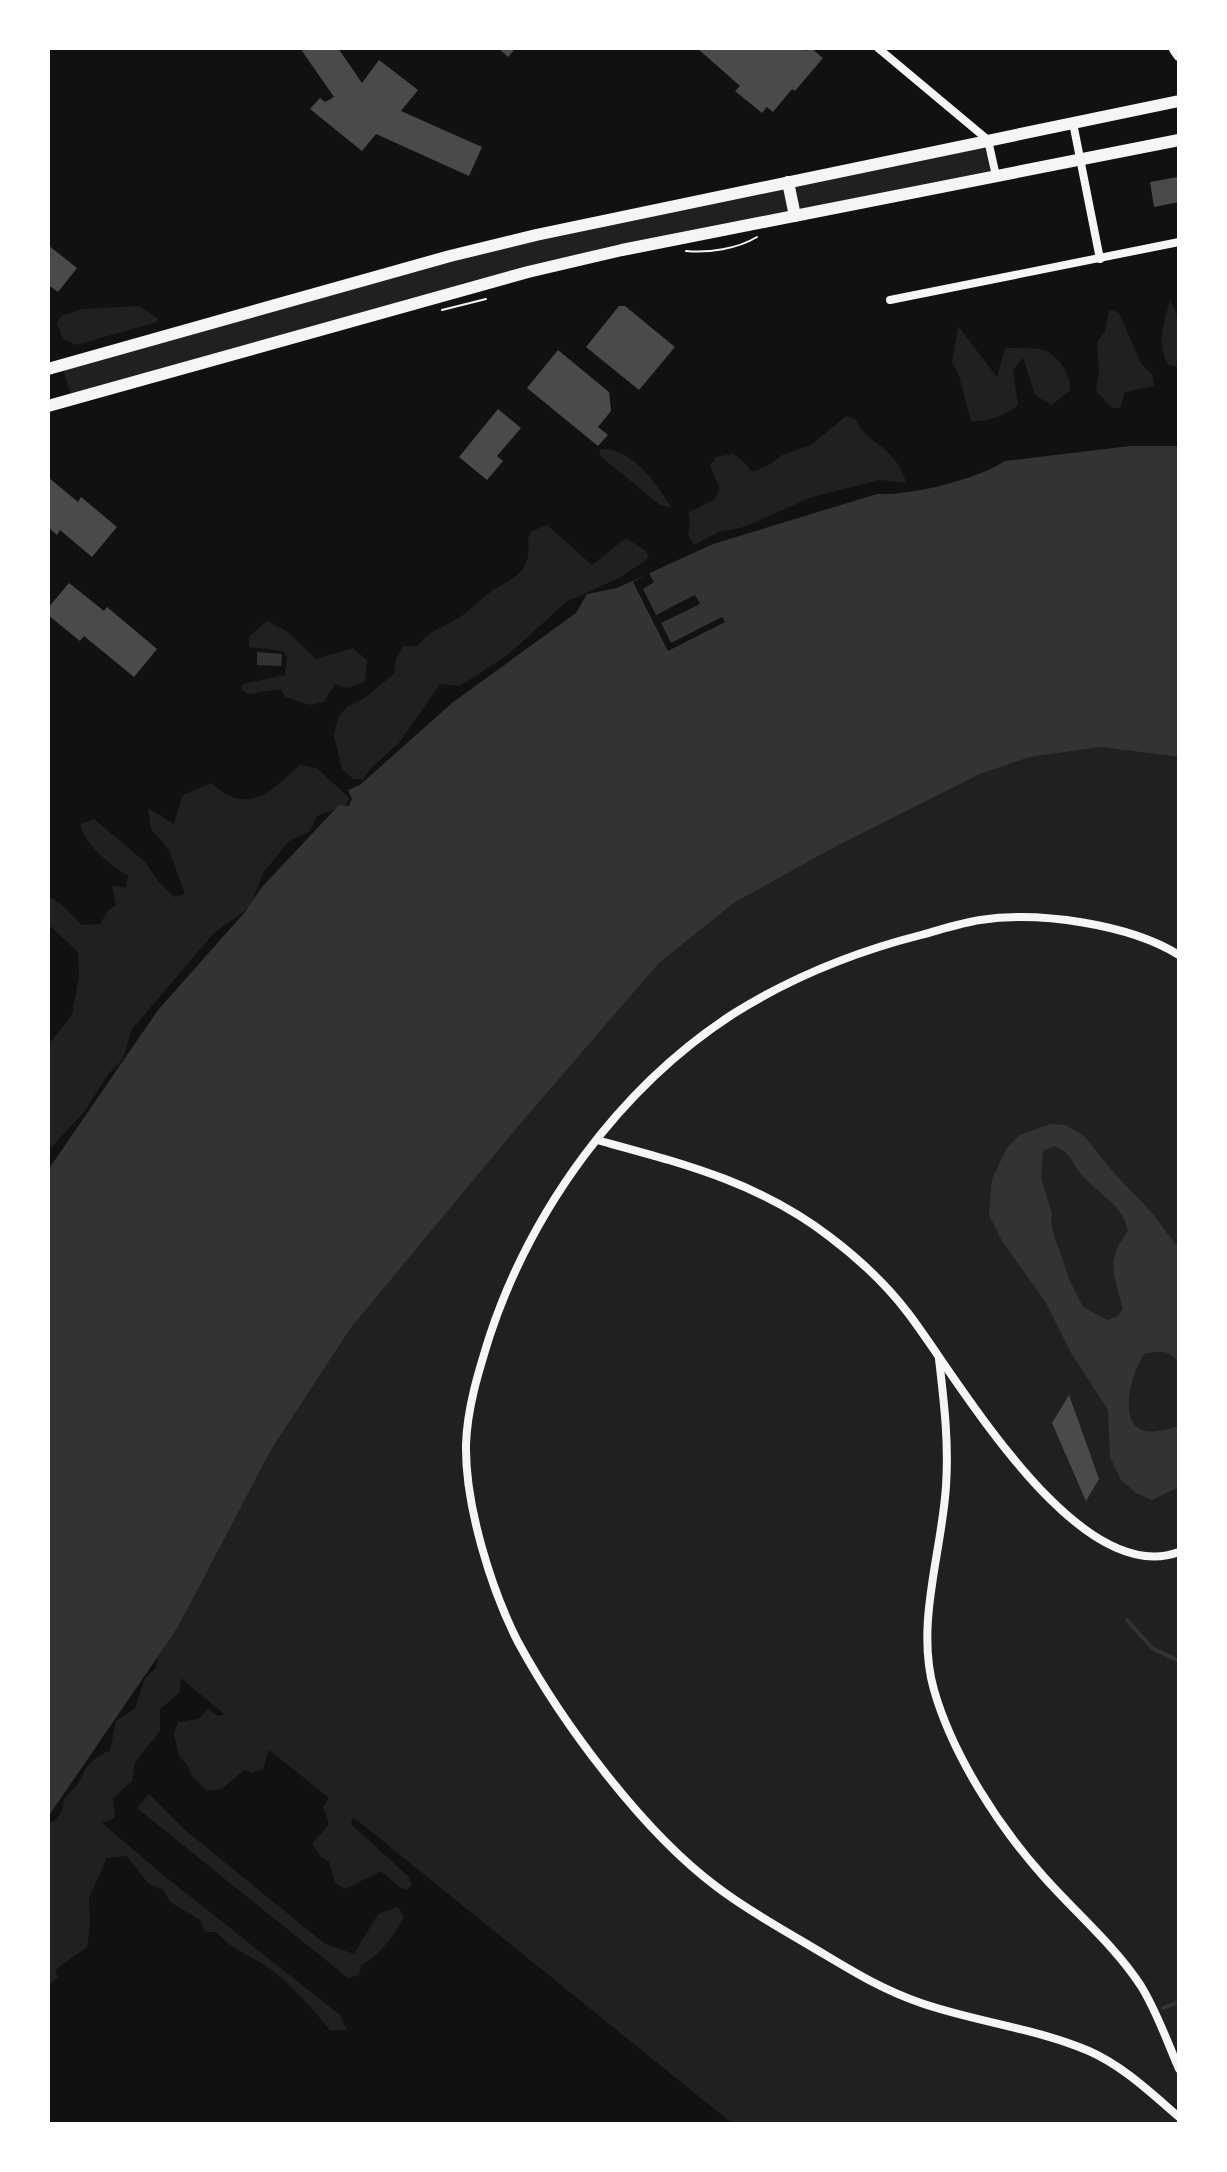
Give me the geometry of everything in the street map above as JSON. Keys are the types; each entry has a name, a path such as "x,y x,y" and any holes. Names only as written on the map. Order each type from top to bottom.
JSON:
{"main road":[{"path":"48,369 450,256 574,226 1179,101"},
{"path":"48,406 513,275 611,252 1179,140"},
{"path":"788,182 795,216"}],"street":[{"path":"878,48 988,140 996,176"},
{"path":"1073,123 1100,259"},
{"path":"890,300 1179,242"},
{"path":"1179,955 1118,931 1053,918 981,919 869,949 809,972 728,1017 641,1091 597,1140 535,1230 513,1275 479,1370 466,1445 471,1494 482,1544 496,1593 517,1639 547,1690 590,1752 675,1849 714,1885 871,1984 923,2004 1049,2037 1092,2052 1136,2080 1179,2117"},
{"path":"597,1140 731,1179 778,1201 829,1236 873,1272 907,1312 1002,1447 1056,1506 1092,1534 1128,1552 1158,1557 1179,1552"},
{"path":"939,1359 948,1438 946,1489 929,1613 928,1662 942,1715 988,1804 1043,1876 1134,1977 1153,2007 1179,2069"}],"path":[{"path":"682,251 704,252 747,243 760,236"},
{"path":"434,310 448,310 487,298"}],"shaded area":[{"path":"987,139 996,176 606,254 72,399 62,365 450,256"},
{"path":"1170,300 1179,319 1179,367 1169,365 1162,349 1162,334"},
{"path":"140,306 158,319 157,322 76,345 63,339 57,323 61,316 82,309"},
{"path":"1109,309 1119,313 1141,364 1152,374 1154,386 1125,392 1120,408 1112,408 1096,391 1099,372 1097,342 1105,332"},
{"path":"958,326 997,377 1005,348 1042,349 1063,367 1070,391 1051,405 1035,395 1023,358 1013,370 1018,405 996,417 971,422 958,372 952,363"},
{"path":"846,416 856,420 865,434 889,453 907,483 880,480 812,497 744,527 719,532 694,545 688,535 688,513 714,500 720,489 710,466 716,457 733,454 752,472 771,464 782,455 811,445"},
{"path":"1130,446 1179,446 1179,757 1101,747 1030,757 980,774 831,849 734,903 659,963 350,1329 271,1450 178,1627 48,1817 48,1170 158,1010 245,912 262,887 339,805 349,806 352,799 348,790 360,785 452,703 576,613 587,594 617,588 713,544 877,494 943,485 1005,461"},
{"path":"601,449 613,450 633,461 672,508 660,505 599,455"},
{"path":"547,525 592,565 626,538 646,551 649,558 621,577 566,602 509,654 460,686 440,684 399,743 371,768 363,780 353,779 342,769 334,736 338,717 348,706 363,699 394,674 396,659 403,646 418,646 520,573 529,550 528,537 532,531"},
{"path":"267,621 288,632 316,659 353,648 367,660 365,682 347,688 335,684 324,702 310,705 285,697 281,689 250,694 241,690 243,684 285,675 287,658 283,651 249,647 249,637"},
{"path":"257,652 282,654 281,666 257,665"},
{"path":"1101,747 1179,757 1179,2124 733,2124 353,1817 351,1824 409,1877 412,1885 406,1890 381,1871 345,1889 335,1883 329,1862 312,1844 329,1824 323,1807 329,1798 269,1750 263,1769 252,1773 244,1770 222,1789 207,1791 179,1756 174,1734 178,1722 198,1719 208,1709 219,1716 224,1714 181,1678 180,1692 160,1709 160,1731 135,1762 132,1781 113,1798 115,1818 102,1823 340,2015 347,2030 330,2030 273,1971 216,1932 205,1932 200,1920 170,1902 163,1890 148,1883 127,1856 107,1858 89,1898 87,1947 55,1970 58,1977 48,1986 48,1823 56,1820 62,1811 64,1799 78,1784 86,1768 110,1750 116,1721 135,1708 145,1678 155,1669 156,1658 178,1627 271,1450 350,1329 515,1130 659,963 734,903 831,849 980,774 1030,757"},
{"path":"300,765 317,768 349,798 346,805 317,816 310,831 289,841 263,873 250,907 214,933 132,1029 123,1059 108,1074 85,1111 48,1151 48,1045 72,1015 79,975 78,952 48,924 48,896 82,925 100,924 116,905 112,885 126,888 128,876 93,847 80,824 94,819 145,862 174,897 185,894 169,850 151,829 148,808 174,824 182,796 211,783 237,798 258,797 269,792"},
{"path":"1050,1124 1066,1125 1084,1136 1153,1214 1179,1249 1179,1363 1164,1352 1144,1354 1131,1385 1129,1400 1134,1424 1144,1431 1159,1431 1179,1425 1179,1487 1152,1500 1136,1493 1121,1480 1110,1457 1108,1410 1071,1353 1046,1303 1002,1241 989,1215 992,1179 1007,1148 1020,1135","holes":["1054,1146 1117,1208 1126,1222 1128,1231 1114,1260 1123,1309 1118,1316 1107,1320 1083,1307 1054,1235 1052,1214 1041,1178 1043,1151"]},
{"path":"149,1794 185,1830 325,1944 354,1954 378,1914 398,1907 404,1917 386,1944 361,1965 359,1975 348,1978 137,1808"}],"pier":[{"path":"649,573 654,582 643,589 656,615 695,595 700,604 661,623 671,643 722,617 725,622 668,651 633,582"}],"building":[{"path":"300,48 338,48 362,83 379,60 418,90 401,111 482,147 469,176 376,134 362,151 310,109 320,98 325,102 334,97"},
{"path":"498,48 516,48 508,57"},
{"path":"697,48 802,48 806,51 811,48 823,58 773,112 767,107 762,113 735,91 740,86"},
{"path":"1178,177 1179,202 1154,207 1150,182"},
{"path":"48,245 77,268 58,292 48,285"},
{"path":"619,306 625,306 675,347 639,390 586,347"},
{"path":"558,350 609,392 611,411 598,427 608,435 598,446 527,388"},
{"path":"498,409 521,428 497,456 503,461 487,480 459,457"},
{"path":"48,477 78,502 81,497 117,527 92,557 60,530 57,535 48,527"},
{"path":"69,583 104,611 107,607 157,649 134,677 84,636 80,641 48,615 48,608"},
{"path":"1069,1395 1099,1479 1086,1501 1052,1423"}],"waterway":[{"path":"1127,1620 1152,1648 1179,1661"},
{"path":"1163,2008 1179,2002"}]}
